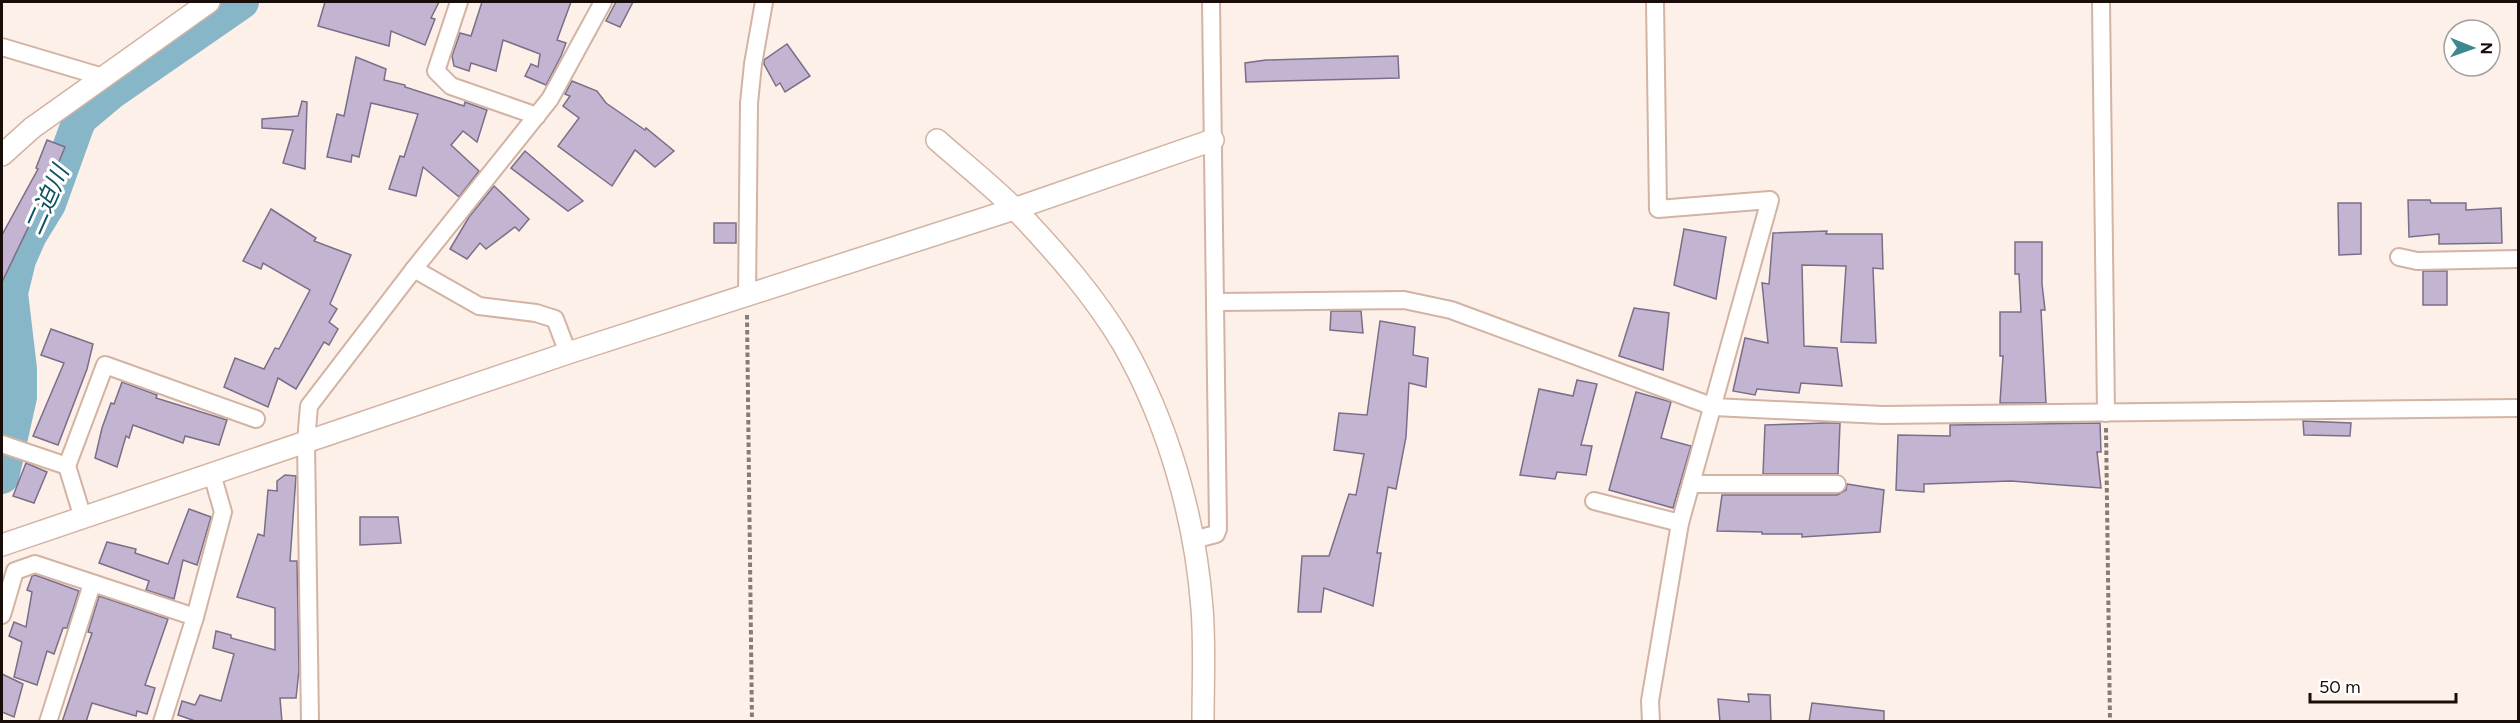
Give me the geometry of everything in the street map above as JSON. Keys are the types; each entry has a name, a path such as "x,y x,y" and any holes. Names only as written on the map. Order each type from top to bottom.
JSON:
{"street":[{"path":"2,155 32,128 208,2"},
{"path":"459,2 436,70 451,86 537,116"},
{"path":"310,722 306,442 309,406 414,269 550,99 603,2"},
{"path":"747,296 748,103 765,2"},
{"path":"1193,540 1216,534 1218,529 1211,2"},
{"path":"1651,722 1650,701 1680,523 1770,200 1658,209 1655,2"},
{"path":"2101,2 2106,413"},
{"path":"2,47 103,77"},
{"path":"937,140 1014,209 1083,286 1122,344 1156,412 1178,477 1193,540 1202,608 1203,722"},
{"path":"2,545 568,353 1014,209 1213,140"},
{"path":"2399,257 2416,261 2518,259"},
{"path":"414,269 479,306 536,313 555,319 568,353"},
{"path":"1216,302 1404,300 1451,310 1713,407 1882,415 2518,408"},
{"path":"83,518 67,466 105,365 256,420"},
{"path":"2,444 67,466"},
{"path":"162,722 195,617 223,512 212,474"},
{"path":"1691,484 1837,484"},
{"path":"1593,501 1680,523"},
{"path":"2,615 15,571 35,564 195,617"},
{"path":"48,722 92,584"}],"path":[{"path":"747,296 752,722"},
{"path":"2106,413 2110,722"}],"building":[{"path":"325,2 439,2 431,18 435,19 425,45 391,31 389,46 318,26"},
{"path":"482,2 571,2 557,40 566,43 546,85 525,76 531,64 538,67 540,54 503,40 496,71 471,63 469,71 454,66 452,56 460,33 471,36"},
{"path":"616,2 633,2 620,27 606,21"},
{"path":"787,44 810,76 785,92 780,83 776,86 764,60"},
{"path":"1398,56 1399,78 1246,82 1245,63 1266,60"},
{"path":"356,57 386,69 384,80 464,106 465,102 487,110 477,142 463,131 451,145 479,171 459,197 423,167 416,196 389,189 400,156 404,157 418,114 371,103 359,157 352,155 351,162 327,157 337,114 344,116"},
{"path":"572,81 597,91 606,103 645,130 646,128 674,151 655,167 635,150 612,186 558,146 579,118 563,106 570,96 565,94"},
{"path":"302,101 307,102 305,169 283,163 293,130 262,128 262,119 298,116"},
{"path":"47,140 65,147 2,282 2,235 38,169 36,168"},
{"path":"525,151 583,201 568,211 511,168"},
{"path":"494,186 529,219 519,231 515,227 486,249 480,243 467,259 450,249 469,217"},
{"path":"2408,200 2430,200 2431,203 2466,203 2466,210 2501,208 2502,243 2439,244 2439,234 2409,237"},
{"path":"2338,203 2361,203 2361,254 2339,255"},
{"path":"271,209 316,238 314,241 351,255 330,304 337,309 329,322 338,329 329,345 324,342 296,389 278,378 268,407 224,387 235,358 264,369 275,348 279,349 310,290 263,263 261,269 243,261"},
{"path":"714,223 736,223 736,243 714,243"},
{"path":"1684,229 1726,237 1716,299 1674,285"},
{"path":"1827,231 1826,234 1882,234 1883,269 1873,268 1876,343 1841,342 1846,266 1802,265 1804,346 1837,348 1842,386 1801,383 1799,393 1757,389 1755,395 1733,391 1745,338 1768,343 1762,283 1769,284 1773,233"},
{"path":"2015,242 2042,242 2042,284 2045,310 2041,310 2046,403 2000,403 2003,356 2000,356 2000,312 2021,312 2019,274 2015,274"},
{"path":"2423,271 2447,271 2447,305 2423,305"},
{"path":"1634,308 1669,313 1663,370 1619,356"},
{"path":"1331,311 1361,311 1363,333 1330,330"},
{"path":"1380,321 1415,327 1413,355 1428,358 1426,387 1409,383 1406,437 1396,489 1388,487 1377,553 1381,553 1373,606 1324,588 1321,612 1298,612 1302,556 1329,556 1349,494 1356,495 1364,454 1334,450 1339,413 1367,415"},
{"path":"51,329 93,344 87,369 58,445 33,436 64,363 41,355"},
{"path":"1577,380 1597,384 1581,445 1592,446 1586,475 1557,472 1555,479 1520,475 1539,389 1573,396"},
{"path":"122,382 157,395 156,398 227,420 219,445 185,436 183,443 133,425 129,438 126,436 117,467 95,458 102,428"},
{"path":"1636,392 1671,402 1661,438 1691,446 1673,508 1609,490"},
{"path":"2303,421 2351,423 2350,436 2304,435"},
{"path":"1840,423 1838,474 1763,474 1765,425"},
{"path":"2100,423 2101,452 2097,452 2101,488 2011,481 1924,484 1924,492 1896,490 1898,435 1950,436 1950,425"},
{"path":"26,463 47,472 34,503 13,496"},
{"path":"285,475 296,476 290,561 297,561 299,670 296,698 280,698 282,722 198,722 178,715 182,701 195,705 200,695 221,701 234,654 213,648 216,631 231,635 231,638 275,650 275,608 237,597 258,534 264,536 268,490 277,491 277,481"},
{"path":"1847,484 1884,490 1880,532 1802,537 1802,534 1717,531 1722,495 1837,495 1846,490"},
{"path":"189,509 211,517 197,565 183,560 174,599 146,590 149,581 99,563 107,542 136,549 135,553 168,564"},
{"path":"360,517 398,517 401,543 360,545"},
{"path":"35,575 79,591 67,628 63,628 54,654 47,651 37,685 14,677 22,642 9,636 14,622 26,627 32,592 27,590 32,576"},
{"path":"99,596 168,619 145,685 155,688 147,714 137,711 136,716 92,703 86,722 62,722 92,633 88,632"},
{"path":"2,674 23,684 14,717 2,712"},
{"path":"1748,694 1770,695 1771,722 1720,722 1718,699 1749,702"},
{"path":"1812,703 1884,711 1884,722 1809,722"}],"waterway":[{"name":"二迫川","path":"2,477 20,397 20,369 11,293 19,260 30,235 49,204 81,118 112,92 242,2"}]}
